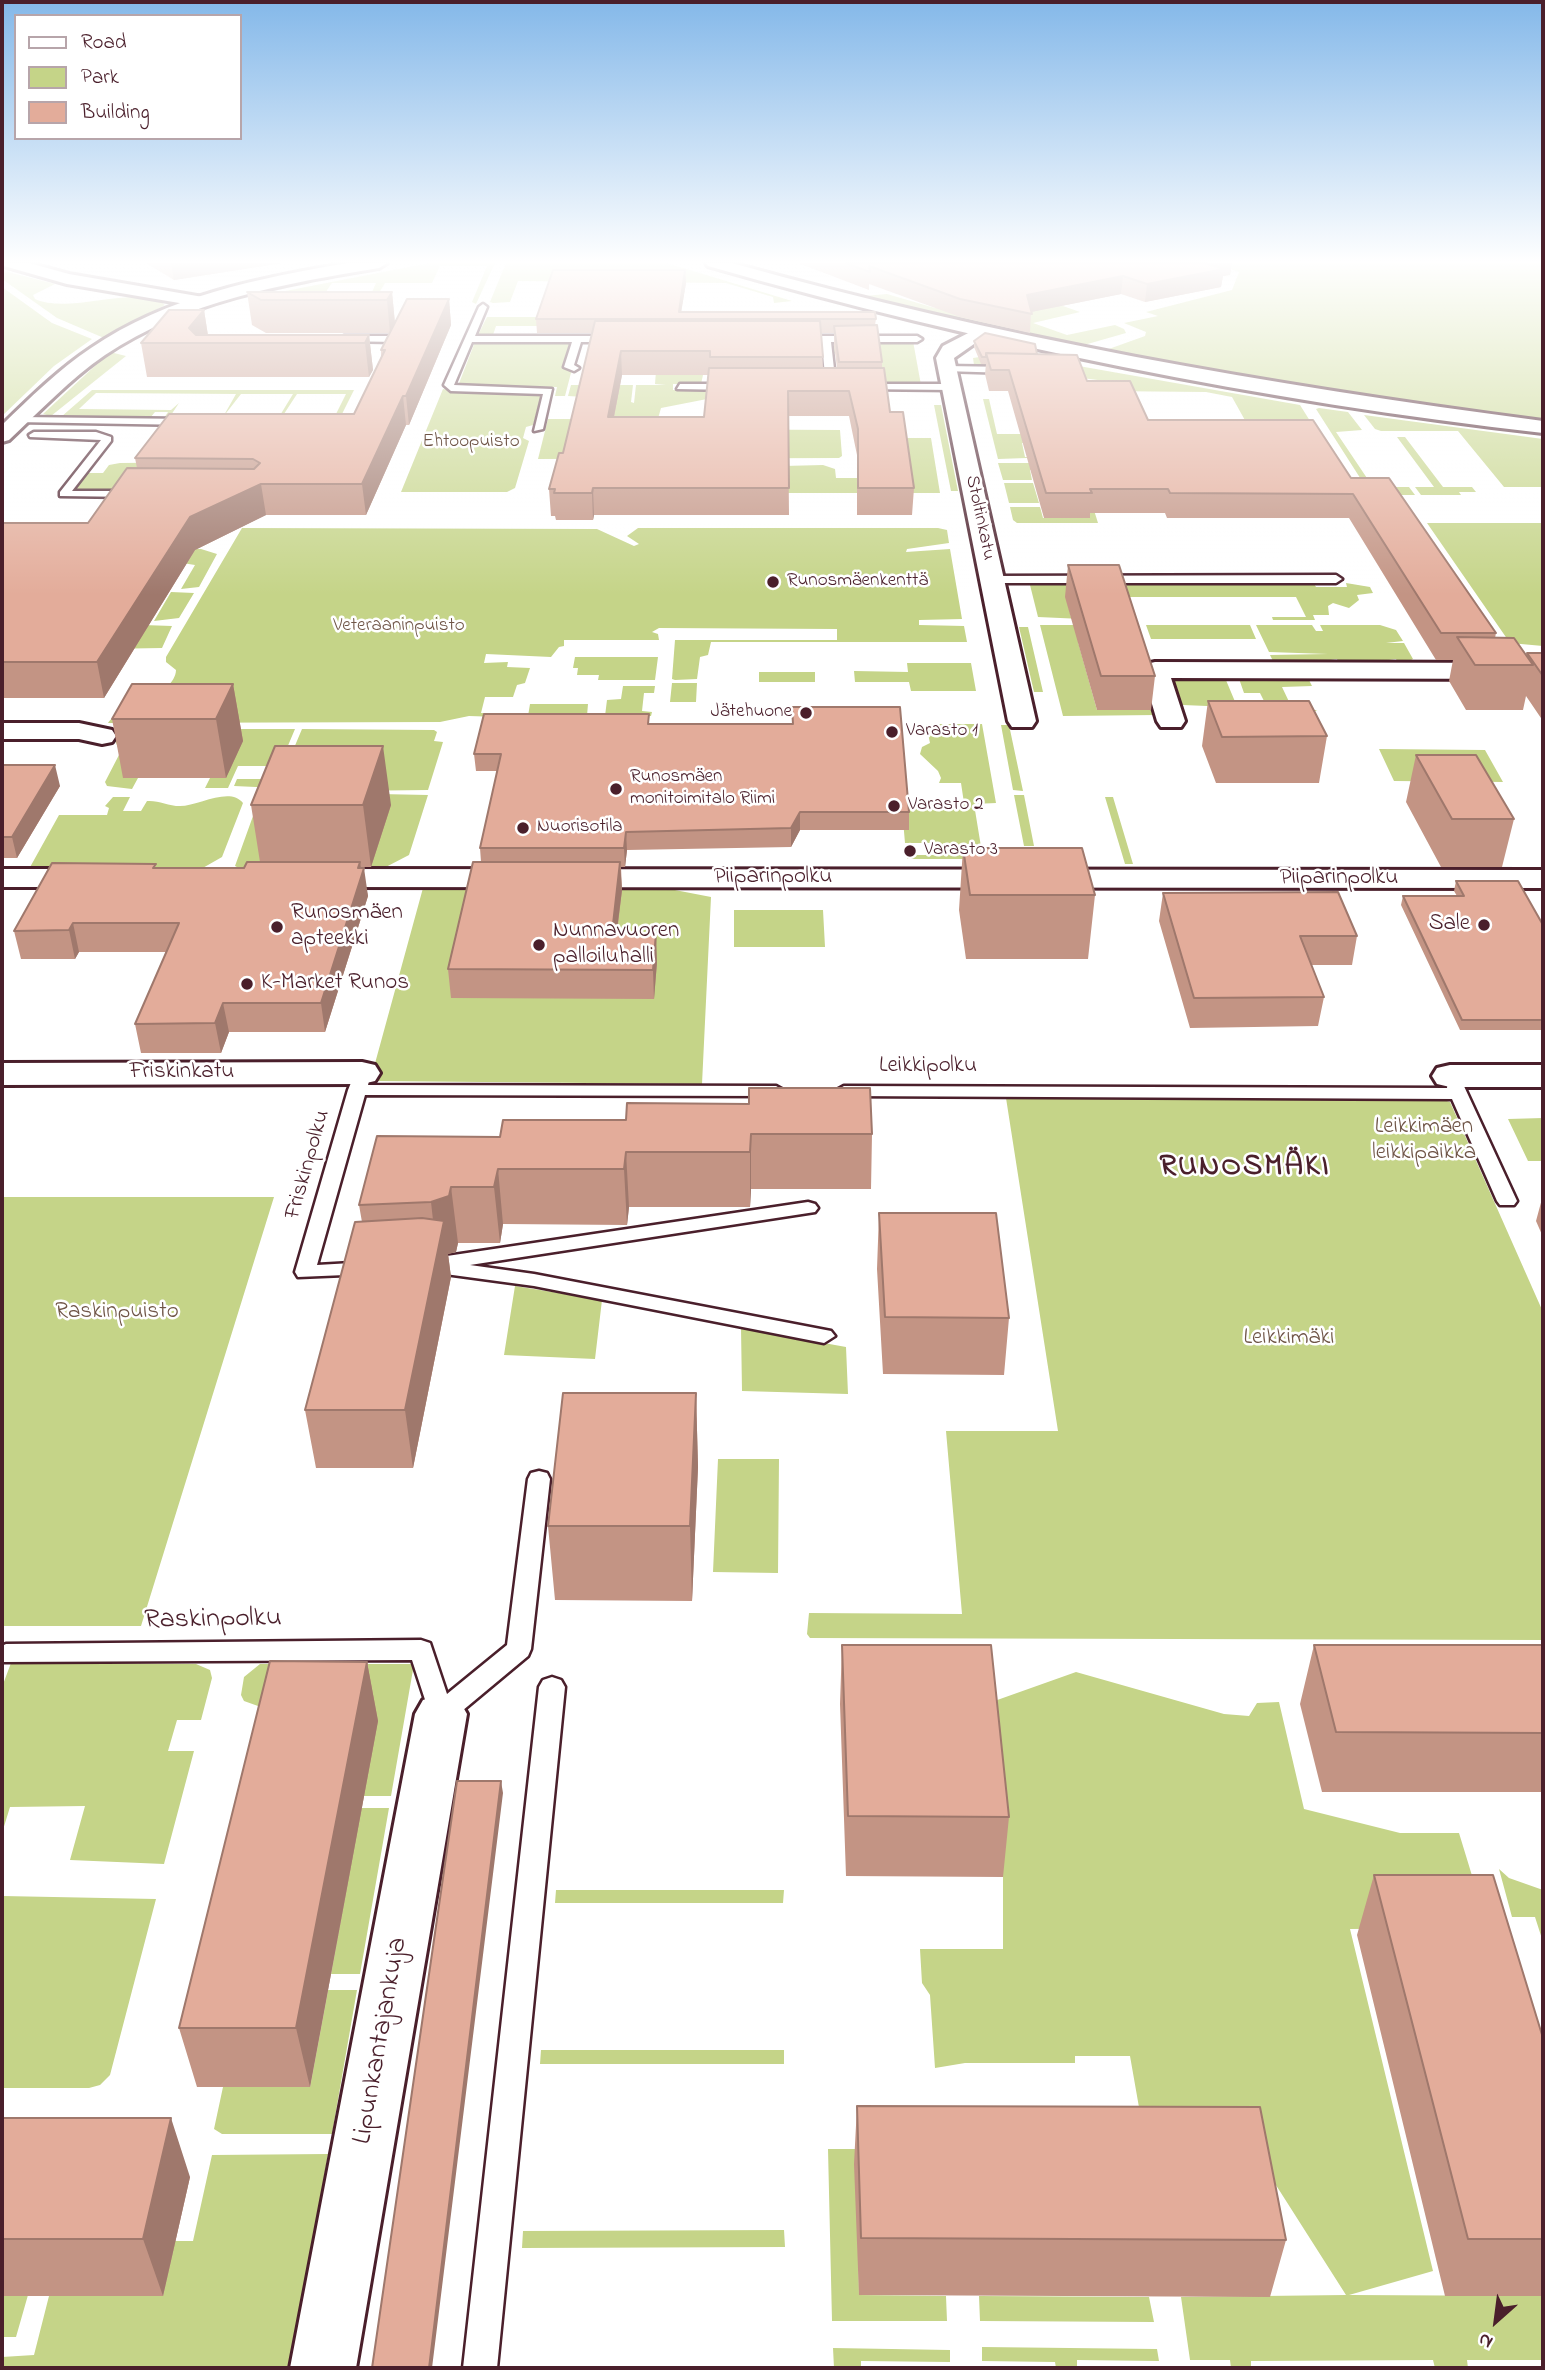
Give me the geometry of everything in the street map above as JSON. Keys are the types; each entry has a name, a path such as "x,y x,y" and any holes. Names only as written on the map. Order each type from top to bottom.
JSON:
{"street":[{"path":"2,436 73,374"},
{"path":"948,374 949,378"},
{"path":"1180,374 1303,398 1543,426"},
{"name":"Stoltinkatu","path":"949,378 1022,721"},
{"path":"1171,721 1155,670 1543,671"},
{"path":"2,731 79,731 102,736"},
{"path":"2,878 123,878"},
{"name":"Piiparinpolku","path":"281,878 1543,879"},
{"name":"Friskinkatu","path":"2,1074 359,1081"},
{"path":"1454,1085 1543,1076"},
{"name":"Lipunkantajankuja","path":"323,2368 441,1714"}],"lane":[{"path":"454,374 449,384 451,388 549,391 538,429"},
{"path":"830,374 831,387"},
{"path":"818,387 985,374"},
{"path":"680,387 743,387"},
{"path":"19,420 209,422"},
{"path":"34,435 96,435 107,439 64,494 146,494"},
{"path":"993,580 1336,579"},
{"path":"359,1081 789,1091"},
{"name":"Friskinpolku","path":"344,1269 305,1272 359,1081"},
{"path":"1454,1085 1507,1201"},
{"name":"Leikkipolku","path":"829,1091 1454,1085"},
{"path":"338,1293 344,1269 429,1265 808,1208"},
{"path":"429,1265 534,1280 824,1336"},
{"path":"441,1714 519,1649 539,1479"},
{"name":"Raskinpolku","path":"6,1654 421,1650 441,1714"},
{"path":"480,2368 552,1687"}],"green space":[{"path":"2,374 46,374 2,416"},
{"path":"87,374 104,374 51,416 43,414"},
{"path":"463,374 571,374 565,396 555,396 557,387 458,386"},
{"path":"656,374 825,374 825,383 817,374 671,375 703,375 701,384 673,384 673,390 708,390 707,399 661,408 655,429 840,430 842,456 538,459 548,419 580,419 585,397 568,396 571,385 633,385 631,402 634,403 636,385 666,385 655,384"},
{"path":"864,374 919,374 921,385 882,386"},
{"path":"1045,374 1122,374 1300,405 1356,494 1251,431 1232,397 1206,392 1101,391 1098,380"},
{"path":"1223,374 1543,374 1543,420 1395,401"},
{"name":"Ehtoopuisto","path":"443,389 470,393 542,392 533,425 526,427 523,438 529,441 515,488 507,492 401,492"},
{"path":"92,390 354,390 334,430 328,430 346,394 297,394 282,417 279,417 293,394 241,394 223,417 236,394 96,393 79,409 171,410 179,403 169,418 164,418 168,412 155,412 150,418 61,417"},
{"path":"983,399 989,399 997,434 1224,434 1217,443 1022,443 1025,457 1055,457 998,459"},
{"path":"934,405 941,405 958,491 951,491"},
{"path":"1316,409 1348,412 1362,430 1336,432 1373,487 1409,487 1415,495 1371,495"},
{"path":"1364,415 1543,439 1543,487 1504,487 1458,431 1381,431 1375,429"},
{"path":"1397,437 1405,437 1443,487 1472,487 1476,492 1459,492 1461,495 1421,495 1415,487 1434,487"},
{"path":"902,438 931,438 940,493 766,493 783,466 823,465 835,469 836,478 865,478"},
{"path":"230,462 211,493 74,491 88,473 103,473 109,465"},
{"path":"998,463 1074,463 1073,470 1030,470 1032,480 1003,480"},
{"path":"1004,483 1033,483 1039,503 1009,503"},
{"path":"1010,507 1040,507 1043,518 1089,518 1086,507 1093,507 1098,523 1017,523 1013,520"},
{"path":"1427,523 1543,523 1543,646 1510,643"},
{"name":"Veteraaninpuisto","path":"242,528 597,529 634,546 639,544 627,536 638,528 938,528 947,530 949,543 907,549 906,552 950,549 962,619 919,620 919,625 964,626 967,642 711,642 708,655 700,657 697,679 675,680 672,679 675,640 837,640 837,629 659,628 652,632 658,634 659,640 564,640 564,646 559,647 551,657 486,654 484,663 508,662 507,667 530,668 525,683 517,685 513,697 485,697 481,713 501,713 500,717 469,716 440,722 108,723 124,710 167,687 173,679 176,670 166,662 166,657"},
{"path":"86,548 201,549 217,554 199,587 181,589 195,565"},
{"path":"1029,581 1313,582 1316,587 1347,587 1346,583 1370,587 1373,593 1357,595 1359,600 1349,608 1333,603 1328,606 1329,615 1313,615 1315,620 1273,620 1272,617 1306,617 1296,597 1066,597 1071,617 1105,620 1038,617"},
{"path":"171,592 194,593 179,618 154,621"},
{"path":"143,625 172,626 162,648 101,649"},
{"path":"1040,625 1107,625 1078,642 1097,710 1154,709 1157,715 1063,716"},
{"path":"1146,625 1250,625 1256,639 1151,639"},
{"path":"1256,625 1312,625 1316,631 1323,631 1320,625 1380,625 1396,630 1403,641 1386,643 1404,643 1413,659 1400,666 1396,659 1389,660 1394,668 1341,668 1337,659 1330,660 1334,667 1276,667 1270,655 1328,654 1269,652"},
{"path":"1019,627 1028,627 1043,692 1034,692"},
{"path":"575,657 658,657 655,680 598,680 599,675 577,675 578,668 573,668"},
{"path":"907,663 971,663 976,691 911,691 909,682 855,682 854,671 908,672"},
{"path":"759,672 815,672 815,682 759,682"},
{"path":"1223,673 1236,704 1231,707 1183,705 1173,702 1171,681 1180,675"},
{"path":"1237,673 1306,674 1312,686 1282,687 1293,710 1317,710 1306,717 1264,701 1260,693 1244,693"},
{"path":"672,683 697,683 696,702 670,702"},
{"path":"623,686 655,686 654,693 644,693 642,711 652,712 651,716 605,716 607,700 621,699"},
{"path":"530,704 588,704 587,716 528,716"},
{"path":"926,724 982,724 996,803 974,804 983,859 907,859 907,855 938,855 936,843 905,843 903,820 906,803 964,803 961,783 939,783 941,778 938,771 920,754 922,747 930,743"},
{"path":"1001,725 1009,725 1023,791 1013,790"},
{"path":"145,729 295,729 287,748 294,748 302,729 434,730 437,732 434,741 443,742 428,790 344,791 234,786 237,779 264,779 269,766 238,766 228,788 205,788 210,778 124,777 138,778 132,789 107,786 105,782 120,753 112,732"},
{"path":"1379,749 1485,750 1503,782 1394,781"},
{"path":"379,794 428,795 409,855 382,869 241,869 235,866 257,805 377,846 390,806"},
{"path":"1014,795 1024,795 1034,846 1024,846"},
{"path":"222,796 237,798 243,803 222,857 201,869 29,869 59,815 107,815 109,808 105,806 113,797 130,797 123,811 141,811 147,801 180,806"},
{"path":"1105,797 1113,797 1133,864 1125,864"},
{"path":"649,885 711,897 702,1084 374,1081 371,1078 423,888"},
{"path":"734,910 823,910 825,947 734,947"},
{"name":"Leikkimäki","path":"1006,1098 1437,1098 1450,1102 1543,1312 1543,1640 810,1638 807,1634 809,1613 962,1614 946,1431 1058,1431"},
{"path":"1543,1118 1543,1161 1528,1161 1508,1119"},
{"name":"Raskinpuisto","path":"2,1197 274,1197 141,1626 2,1626"},
{"path":"515,1286 602,1300 595,1359 504,1355"},
{"path":"741,1328 846,1347 848,1394 742,1391"},
{"path":"718,1459 779,1459 778,1573 713,1572"},
{"path":"11,1663 196,1664 210,1670 212,1678 201,1720 177,1720 168,1751 194,1751 164,1864 70,1860 85,1806 10,1807 2,1833 2,1687"},
{"path":"260,1664 414,1664 391,1796 364,1796 332,1707 258,1706 244,1701 241,1695 244,1677"},
{"path":"1076,1672 1224,1714 1249,1716 1257,1703 1279,1702 1304,1809 1400,1833 1459,1833 1488,1928 1350,1929 1433,2271 1349,2295 1543,2296 1543,2360 1467,2360 1468,2368 1435,2368 1433,2360 1251,2361 1251,2368 1231,2368 1230,2360 1190,2360 1181,2297 1346,2295 1267,2171 1140,2113 1130,2056 1075,2056 1075,2063 965,2063 935,2068 930,1995 922,1983 920,1949 1003,1949 1003,1877 986,1704"},
{"path":"361,1808 389,1808 360,1974 331,1974"},
{"path":"1499,1869 1509,1878 1543,1890 1543,1942 1535,1917 1512,1917"},
{"path":"556,1890 784,1890 783,1903 555,1903"},
{"path":"2,1896 156,1899 110,2075 100,2085 89,2088 2,2088"},
{"path":"328,1990 357,1990 332,2134 222,2134 214,2129 223,2087 310,2087"},
{"path":"541,2050 784,2050 784,2064 540,2064"},
{"path":"828,2149 857,2149 859,2295 946,2296 947,2321 832,2321"},
{"path":"328,2154 291,2368 2,2368 2,2357 34,2355 49,2296 163,2295 175,2241 193,2241 212,2155"},
{"path":"784,2230 785,2247 522,2248 523,2231"},
{"path":"2,2295 28,2295 16,2337 2,2337"},
{"path":"979,2296 1149,2297 1154,2322 980,2321"},
{"path":"982,2347 1157,2349 1159,2361 1077,2360 1077,2368 1056,2368 1055,2362 982,2361"},
{"path":"833,2348 950,2350 950,2362 861,2361 861,2368 834,2368"}],"building":[{"path":"374,374 416,374 362,484 261,484 190,517 97,662 2,662 2,523 88,523 127,468 254,469 260,463 253,459 135,458 169,414 354,414"},
{"path":"582,374 617,374 608,417 704,417 708,374 885,374 890,412 903,412 914,488 858,488 858,429 849,391 788,391 789,488 593,488 592,493 554,493 555,489 549,489 559,453 563,453"},
{"path":"1010,374 1084,374 1087,381 1130,381 1148,420 1313,420 1351,478 1389,478 1496,633 1441,633 1353,494 1170,493 1168,489 1090,489 1092,493 1046,493"},
{"path":"1068,565 1119,565 1155,676 1101,676"},
{"path":"1457,637 1514,638 1533,665 1475,665"},
{"path":"1527,653 1543,653 1543,676"},
{"path":"132,684 233,684 216,719 112,719"},
{"path":"1208,701 1309,701 1327,736 1222,737"},
{"path":"792,707 900,707 909,812 800,812 791,828 626,832 624,848 480,848 501,754 474,754 484,714 649,714 648,724 793,724"},
{"path":"275,746 383,746 363,805 251,805"},
{"path":"1416,755 1476,755 1514,819 1452,819"},
{"path":"2,765 55,765 12,837 2,837"},
{"path":"963,848 1082,848 1095,895 970,895"},
{"path":"247,862 360,862 358,868 364,868 321,1003 223,1003 215,1023 135,1024 179,923 73,923 69,930 14,931 52,863 156,864 153,868 244,868"},
{"name":"Nunnavuoren palloiluhalli","path":"473,862 620,862 612,933 656,933 653,970 448,969"},
{"path":"1456,881 1518,881 1543,925 1543,1020 1462,1020 1403,896 1464,896"},
{"path":"1338,892 1357,936 1300,936 1324,997 1194,998 1163,893"},
{"path":"749,1088 870,1088 872,1134 751,1134 750,1152 626,1152 624,1169 498,1169 494,1187 451,1187 449,1196 431,1202 359,1205 377,1136 500,1137 503,1120 626,1120 627,1103 749,1104"},
{"path":"879,1213 996,1213 1009,1318 885,1317"},
{"path":"422,1218 444,1221 405,1410 305,1410 355,1222"},
{"path":"563,1393 696,1393 690,1526 548,1526"},
{"path":"842,1645 991,1645 1009,1817 848,1816"},
{"path":"1314,1645 1543,1645 1543,1733 1336,1732"},
{"path":"270,1661 367,1662 296,2028 179,2028"},
{"path":"457,1781 501,1781 429,2368 372,2368"},
{"path":"1374,1875 1493,1875 1543,2038 1543,2239 1468,2239"},
{"path":"857,2106 1260,2107 1286,2240 861,2238"},
{"path":"2,2118 171,2118 143,2239 2,2239"}],"place":[{"name":"Runosmäenkenttä","path":"773,582"},
{"name":"Jätehuone","path":"806,713"},
{"name":"Varasto 1","path":"892,732"},
{"name":"Runosmäen monitoimitalo Riimi","path":"616,789"},
{"name":"Varasto 2","path":"894,806"},
{"name":"Nuorisotila","path":"523,828"},
{"name":"Varasto 3","path":"910,851"},
{"name":"Sale","path":"1484,925"},
{"name":"Runosmäen apteekki","path":"277,927"},
{"name":"Nunnavuoren palloiluhalli","path":"539,945"},
{"name":"K-Market Runos","path":"247,984"}],"district":[{"name":"RUNOSMÄKI","path":"1245,1169"}],"park label":[{"name":"Leikkimäen leikkipaikka","path":"1424,1141"}]}
